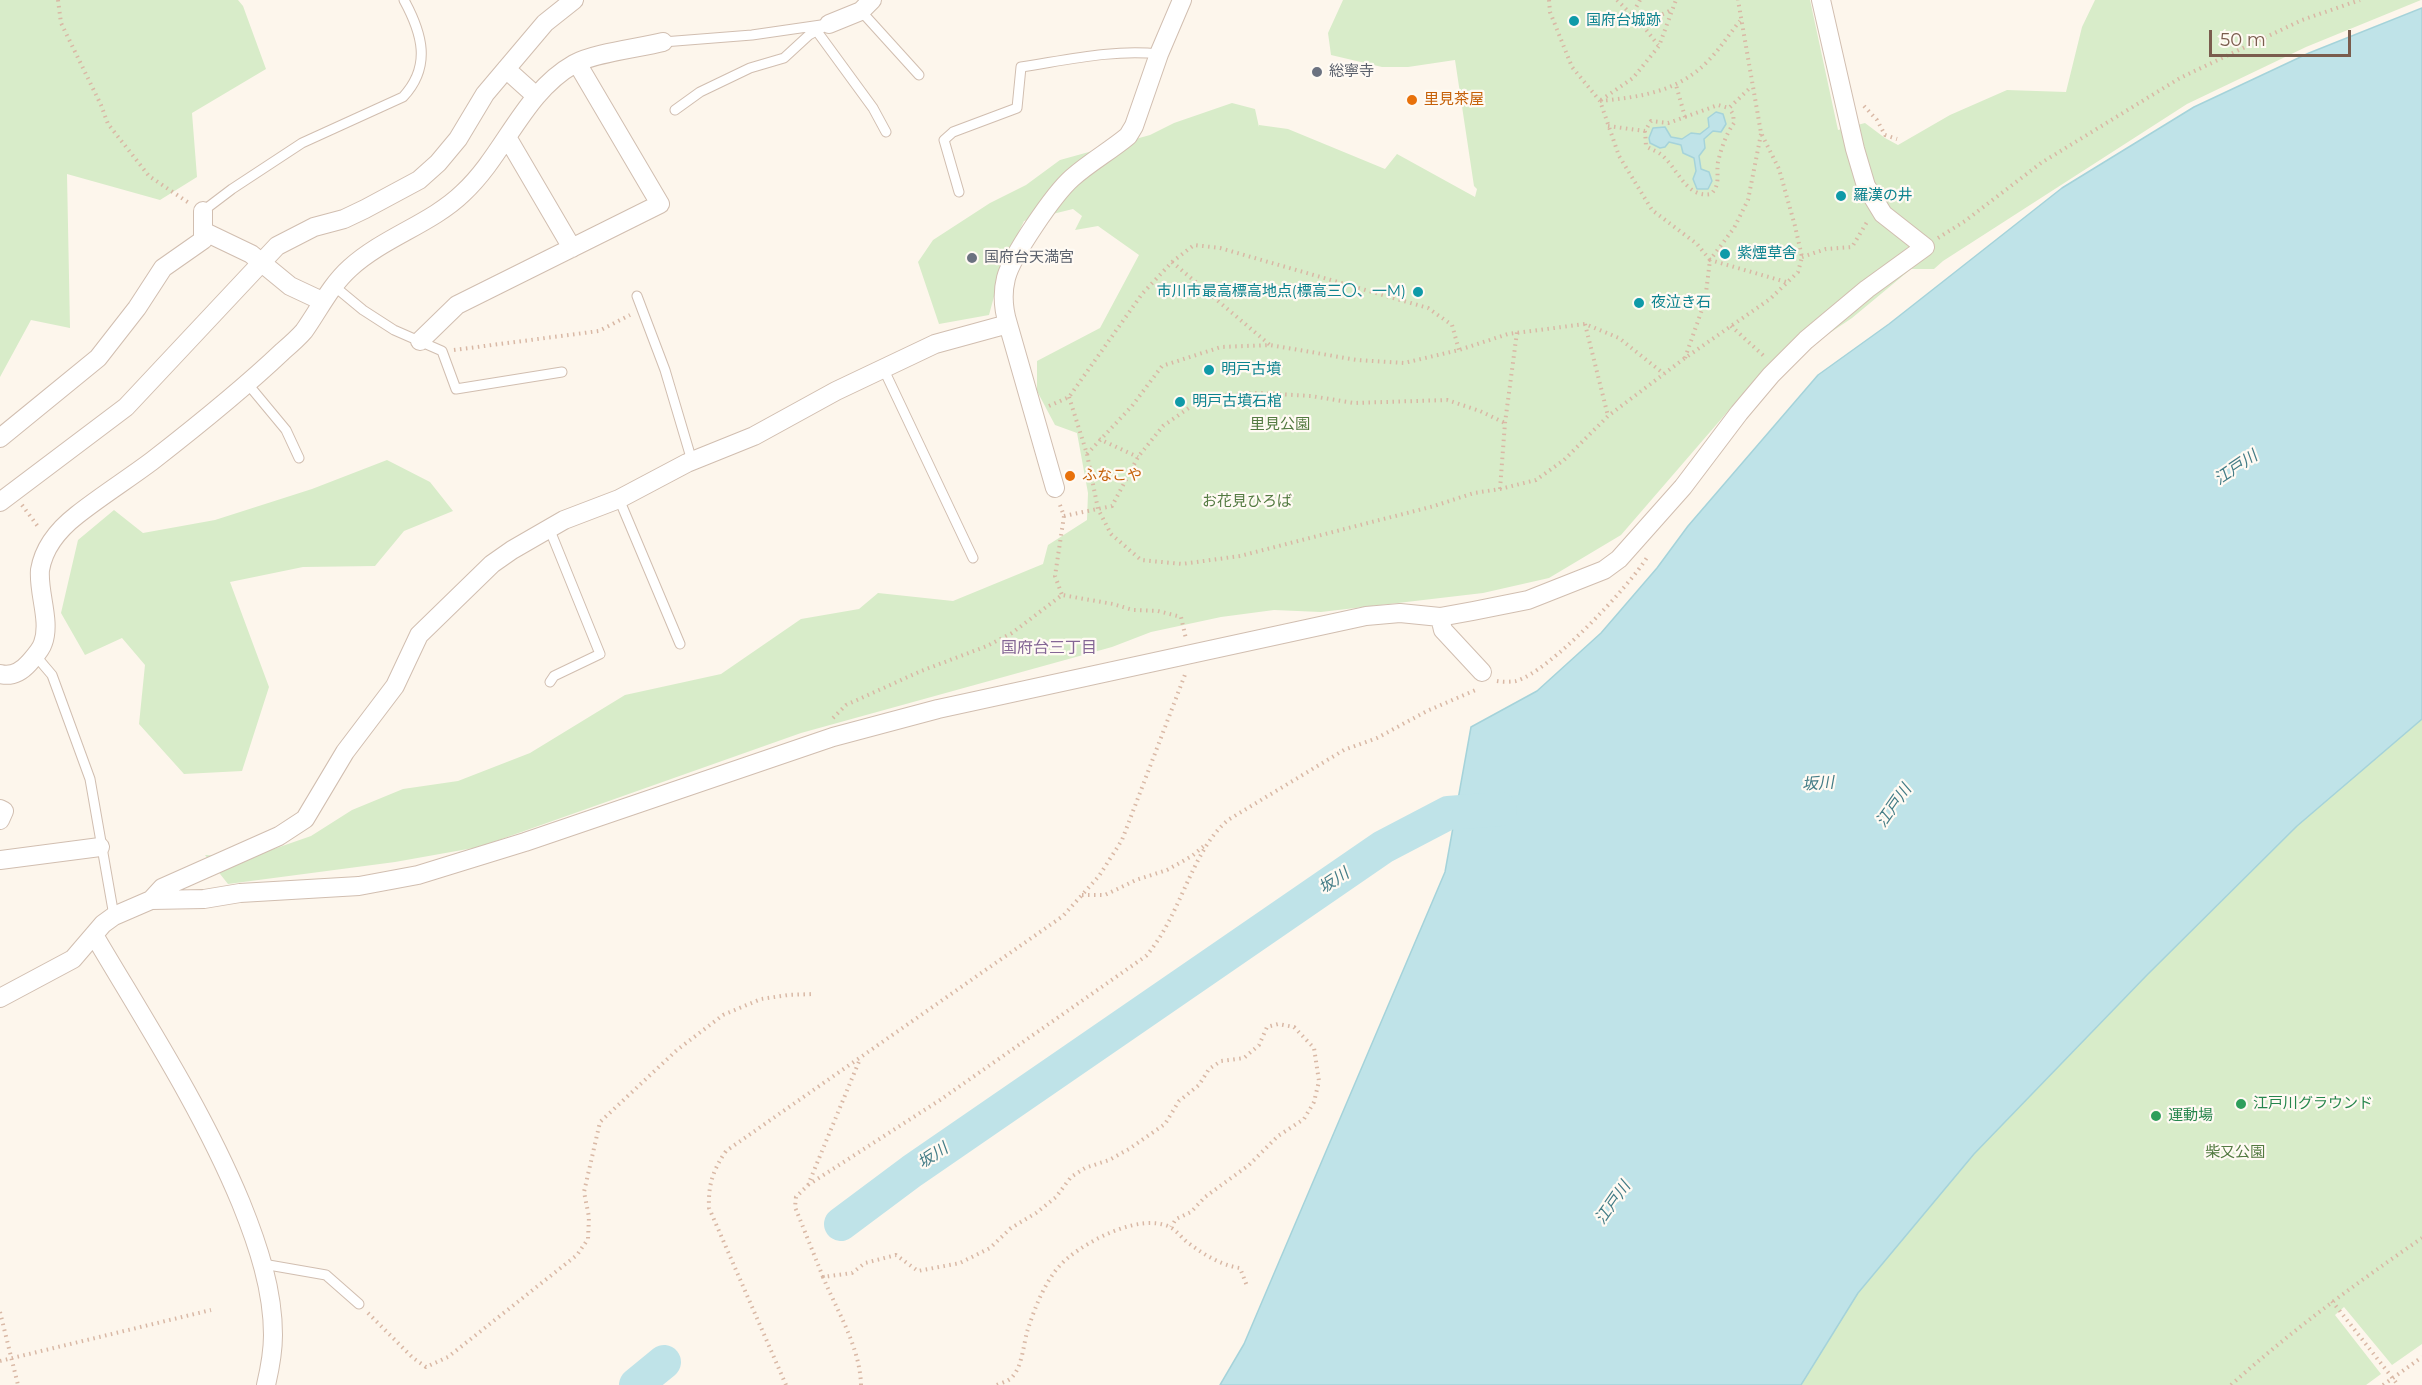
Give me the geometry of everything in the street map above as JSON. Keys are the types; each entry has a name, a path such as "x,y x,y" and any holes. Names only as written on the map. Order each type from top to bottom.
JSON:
{"street":[{"path":"6,497 126,406 277,246 314,227 344,219 419,180 438,163 458,139 485,94 545,23 574,0"},
{"path":"1055,488 1003,309 1007,275 1035,227 1070,179 1128,136 1134,126 1159,54 1182,0"},
{"path":"0,998 73,959 103,924 114,916 151,900 204,899 240,893 359,886 418,875 525,842 833,737 938,709 1366,616 1400,613 1440,616 1528,600 1604,570 1618,559 1683,487 1739,413 1806,340 1924,247 1880,209 1866,186 1821,0"},
{"path":"822,27 866,5"},
{"path":"0,674 8,676 23,671 44,643 40,571 57,532 151,462 247,383 303,332 334,286 362,259 453,202 484,171 536,96 577,63 589,57 663,42"},
{"path":"420,341 457,305 660,204 577,63"},
{"path":"506,69 536,96"},
{"path":"507,137 572,248"},
{"path":"0,438 98,358 137,308 162,268 203,240 203,211"},
{"path":"203,231 251,254 290,286 322,301"},
{"path":"151,900 162,888 279,836 305,819 345,752 395,686 419,635 492,564 549,528 619,499 692,461 754,436 836,391 935,344 1008,324"},
{"path":"1440,616 1443,630 1486,676"},
{"path":"0,809 4,811 0,820"},
{"path":"0,860 100,847"},
{"path":"94,935 210,1134 246,1217 263,1264 273,1333 272,1358 266,1385"}],"lane":[{"path":"203,211 302,143 403,97 412,87 417,75 421,43 416,22 404,0"},
{"path":"866,5 919,75"},
{"path":"663,42 822,27"},
{"path":"675,110 700,92 750,68 784,58 822,27"},
{"path":"822,27 886,132"},
{"path":"959,192 944,140 953,132 1017,108 1021,67 1107,54 1138,52 1159,54"},
{"path":"334,286 378,320 441,351 456,389 562,372"},
{"path":"637,296 665,370 692,461"},
{"path":"884,370 973,558"},
{"path":"247,383 286,430 299,458"},
{"path":"619,499 680,644"},
{"path":"549,528 600,654 554,676 550,682"},
{"path":"35,655 52,675 90,779 100,847 114,916"},
{"path":"263,1264 326,1275 359,1304"}],"path":[{"path":"58,0 61,23 108,124 149,176 175,195 203,211"},
{"path":"1549,0 1550,12 1572,67 1600,101 1618,156 1652,210 1697,244 1710,260 1787,282"},
{"path":"1617,0 1659,46"},
{"path":"1632,15 1640,0"},
{"path":"1600,101 1633,78 1659,46 1676,0"},
{"path":"1069,397 1087,454 1098,509 1111,534 1141,560 1182,564 1240,556 1434,506 1474,493 1536,480 1564,460 1608,416 1685,358 1770,299 1798,272 1802,257 1779,169 1761,133 1751,86 1738,0"},
{"path":"1924,247 1965,220 2041,163 2180,78 2302,20 2360,0"},
{"path":"1632,15 1648,19 1660,16 1672,9"},
{"path":"1600,101 1642,97 1676,85 1708,62 1741,20"},
{"path":"1676,85 1685,117"},
{"path":"1729,108 1751,86"},
{"path":"1844,99 1855,97 1877,120 1885,135 1897,139"},
{"path":"1718,105 1729,108 1733,114 1734,123 1728,132 1718,163 1717,188 1711,194 1698,194 1659,153 1646,146 1645,131 1651,121 1668,123 1685,117 1718,105"},
{"path":"1608,126 1645,131"},
{"path":"1685,358 1704,301 1710,260 1734,228 1748,200 1761,133"},
{"path":"1802,257 1826,249 1852,247 1870,218 1880,209"},
{"path":"1034,412 1069,397 1142,294 1172,262 1194,244 1220,248 1428,308 1452,325 1459,350"},
{"path":"1172,262 1270,345"},
{"path":"441,351 599,331 642,309"},
{"path":"1087,454 1132,406 1162,366 1221,347 1270,345 1356,360 1404,363 1459,350 1518,332 1585,324 1619,338 1664,374"},
{"path":"1585,324 1608,416"},
{"path":"1731,326 1778,369"},
{"path":"1500,489 1505,423 1518,332"},
{"path":"1064,516 1112,506 1138,457 1163,426 1206,396 1270,393 1311,396 1354,403 1448,400 1505,423"},
{"path":"1099,439 1138,457"},
{"path":"6,497 51,542"},
{"path":"1062,523 1055,576 1062,595"},
{"path":"861,1385 861,1372 852,1342 795,1207 796,1197 808,1185 950,1094 1146,956 1158,942 1168,924 1215,831 1228,820 1344,750 1377,738 1427,711 1484,686 1486,676 1501,682 1517,681 1541,668 1601,614 1628,584 1652,549"},
{"path":"831,720 846,705 921,671 987,646 1012,633 1062,595 1133,610 1158,610 1180,617 1186,640"},
{"path":"786,1385 709,1208 708,1190 713,1171 726,1151 1064,916 1099,876 1122,840 1187,669"},
{"path":"1082,895 1105,895 1136,880 1167,870 1192,856 1208,843"},
{"path":"359,1304 413,1358 426,1367 448,1357 578,1255 588,1239 589,1217 584,1192 600,1122 677,1050 723,1015 761,999 813,994"},
{"path":"823,1277 852,1273 865,1263 896,1255 918,1271 944,1268 974,1258 990,1248 1011,1228 1056,1197 1071,1177 1084,1168 1109,1160 1129,1149 1165,1124 1179,1101 1199,1084 1209,1069 1221,1061 1244,1058 1258,1045 1267,1027 1278,1024 1294,1027 1314,1048 1319,1081 1314,1102 1304,1119 1278,1136 1249,1165 1205,1197 1191,1212 1176,1219 1171,1227"},
{"path":"808,1185 860,1058"},
{"path":"997,1385 1009,1379 1016,1371 1040,1299 1051,1277 1065,1259 1103,1234 1151,1222 1171,1227 1188,1243 1212,1258 1225,1265 1240,1268 1247,1286"},
{"path":"2230,1385 2283,1339 2332,1301 2422,1238"},
{"path":"2332,1301 2398,1385"},
{"path":"0,1361 211,1310"},
{"path":"0,1312 18,1385"},
{"path":"2383,1385 2422,1357"}],"green space":[{"path":"0,0 238,0 243,6 266,69 192,113 197,177 160,200 67,174 70,328 31,320 0,377"},
{"name":"里見公園","path":"1343,0 1810,0 1838,130 1865,123 1898,145 1950,115 2007,90 2066,92 2082,27 2095,0 2421,0 2306,47 2187,104 1934,269 1911,269 1852,318 1748,388 1621,535 1549,578 1483,593 1321,612 1274,610 1221,617 1151,632 1112,647 801,733 479,847 395,862 228,884 205,855 248,858 311,836 352,810 403,789 458,781 530,753 625,695 721,674 801,619 859,609 878,593 953,601 1043,564 1048,545 1087,520 1088,493 1077,433 1055,425 1037,391 1037,361 1100,328 1139,255 1098,226 1075,230 1082,216 1073,209 1024,221 1002,267 989,315 939,324 918,262 933,240 990,203 1026,185 1060,160 1150,135 1174,123 1232,103 1255,109 1259,127 1259,125 1288,129 1385,169 1397,154 1475,197 1477,189 1474,186 1455,60 1408,67 1382,67 1331,55 1328,33"},
{"path":"387,460 430,482 453,511 404,531 375,566 303,567 230,582 269,687 242,771 184,774 139,724 145,665 122,638 85,655 61,613 78,540 114,510 143,533 215,520 312,489"},
{"name":"柴又公園","path":"2422,719 2422,1344 2392,1365 2344,1307 2335,1315 2381,1374 2366,1385 1801,1385 1858,1293 1974,1154 2147,975 2297,826"}],"water":[{"name":"江戸川","path":"2422,8 2422,719 2297,826 2147,975 1974,1154 1858,1293 1801,1385 1220,1385 1244,1344 1445,872 1471,727 1537,691 1601,633 1657,568 1688,526 1818,375 1889,324 2062,188 2194,107 2309,53"},
{"path":"1716,112 1723,114 1726,124 1721,132 1713,131 1704,139 1705,148 1699,156 1701,169 1709,172 1712,181 1708,189 1697,189 1693,179 1696,171 1694,158 1683,153 1681,145 1669,142 1665,147 1660,148 1650,143 1649,138 1653,128 1665,127 1671,137 1682,139 1691,133 1700,134 1709,127 1708,118"}],"waterway":[{"name":"坂川","path":"841,1224 912,1171 1383,847 1448,813 1500,809"},
{"name":"坂川","path":"636,1385 664,1362"}],"place":[{"name":"国府台城跡","path":"1574,21"},
{"name":"総寧寺","path":"1317,72"},
{"name":"里見茶屋","path":"1412,100"},
{"name":"羅漢の井","path":"1841,196"},
{"name":"紫煙草舎","path":"1725,254"},
{"name":"国府台天満宮","path":"972,258"},
{"name":"市川市最高標高地点(標高三〇、一M)","path":"1418,292"},
{"name":"夜泣き石","path":"1639,303"},
{"name":"明戸古墳","path":"1209,370"},
{"name":"明戸古墳石棺","path":"1180,402"},
{"name":"ふなこや","path":"1070,476"},
{"name":"江戸川グラウンド","path":"2241,1104"},
{"name":"運動場","path":"2156,1116"}],"district":[{"name":"国府台三丁目","path":"1049,648"}],"park label":[{"name":"お花見ひろば","path":"1247,502"}]}
